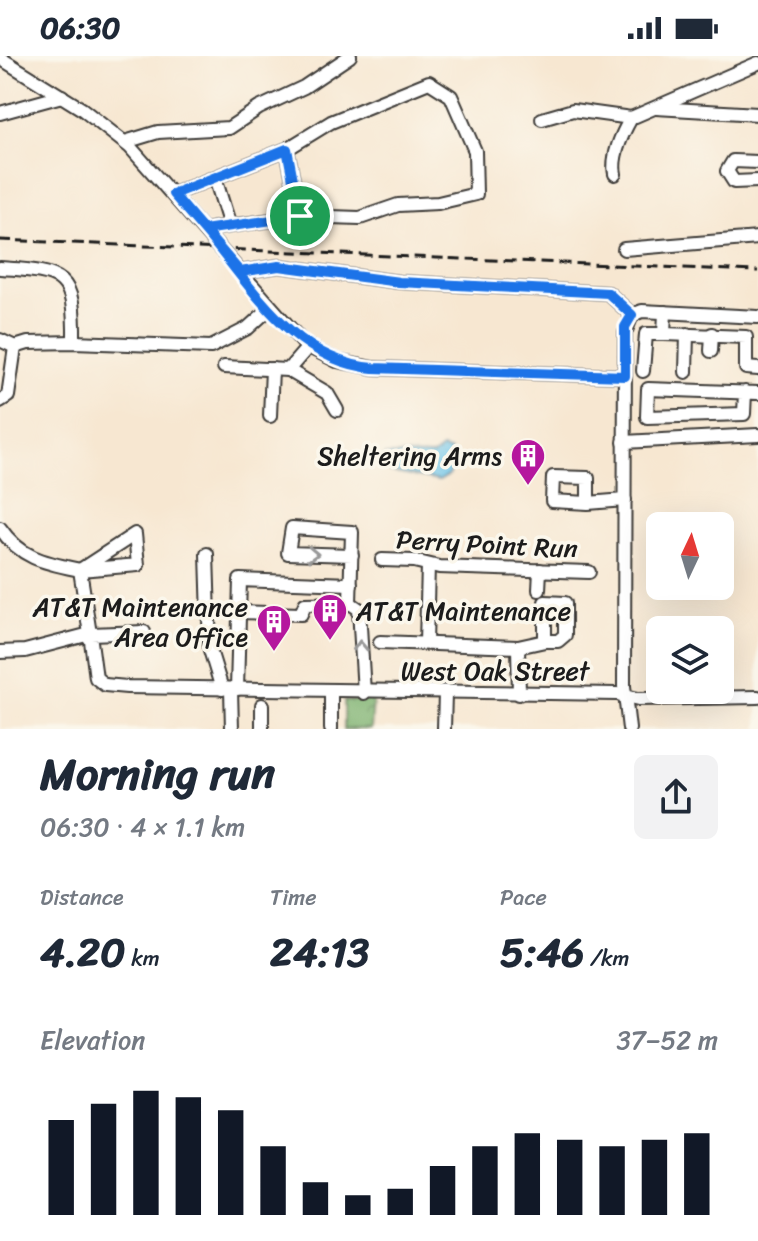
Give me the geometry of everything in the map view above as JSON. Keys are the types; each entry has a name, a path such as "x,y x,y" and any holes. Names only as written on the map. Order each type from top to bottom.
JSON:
{"street":[{"path":"125,142 158,132 229,128 259,108 304,87 350,56"},
{"path":"0,58 62,96 125,142 308,347 358,367 625,376"},
{"path":"615,174 613,166 621,134 631,118 758,63"},
{"path":"173,194 287,149 331,122 429,82 451,96 475,151 476,194 438,203 398,205 360,218 300,216 204,230"},
{"path":"0,113 62,96"},
{"path":"652,108 758,114"},
{"path":"542,119 573,110 631,118"},
{"path":"287,149 300,216"},
{"path":"758,162 733,161 727,171 734,182 758,181"},
{"path":"215,178 230,226"},
{"path":"624,249 758,238"},
{"path":"240,272 279,266 399,282 608,293 632,315"},
{"path":"0,268 39,270 58,276 73,298 74,342"},
{"path":"0,340 15,347 28,343 74,342 211,347 248,328 270,308"},
{"path":"629,729 624,640 625,327 632,315 642,311 758,317"},
{"path":"664,334 665,312"},
{"path":"700,314 711,351"},
{"path":"686,372 705,334 723,315"},
{"path":"643,371 646,334 746,337 746,368 758,369"},
{"path":"0,401 8,396 15,347"},
{"path":"288,370 308,347"},
{"path":"224,367 288,370 327,393 337,410"},
{"path":"270,416 272,369"},
{"path":"648,389 752,393 744,414 647,417 648,389"},
{"path":"624,442 758,435"},
{"path":"588,503 625,500"},
{"path":"0,528 14,548 36,561 80,570 138,565 135,534 80,570"},
{"path":"350,603 352,555 352,532 292,528 288,539 288,553 352,555"},
{"path":"207,554 210,650 230,689"},
{"name":"Perry Point Run","path":"382,560 589,572"},
{"path":"426,643 428,565"},
{"path":"80,570 90,634"},
{"path":"539,590 540,570"},
{"path":"232,729 230,689 240,580 351,584"},
{"path":"239,612 301,614 305,604 350,603 359,609 364,693"},
{"path":"0,652 25,651 90,634 144,632"},
{"name":"West Oak Street","path":"90,634 96,678 108,686 364,693 758,697"},
{"path":"380,642 518,647 545,641"},
{"path":"518,647 519,694"},
{"path":"331,692 331,729"},
{"path":"444,729 445,693"},
{"path":"262,705 262,729"}],"green space":[{"path":"373,700 371,729 344,729 344,701"}],"water":[{"path":"442,449 451,452 449,475 439,481 390,472 383,461 385,455 433,456"}],"railway":[{"path":"0,240 758,271"}],"place":[{"name":"Sheltering Arms","path":"528,487"},
{"name":"AT&T Maintenance","path":"330,642"},
{"name":"AT&T Maintenance Area Office","path":"274,653"}],"route":[{"path":"300,216 204,230 282,322 317,353 358,367 625,376 625,327 632,315 622,302 608,293 399,282 279,266 249,268 240,272 204,230 173,194 287,149 300,216"}]}
